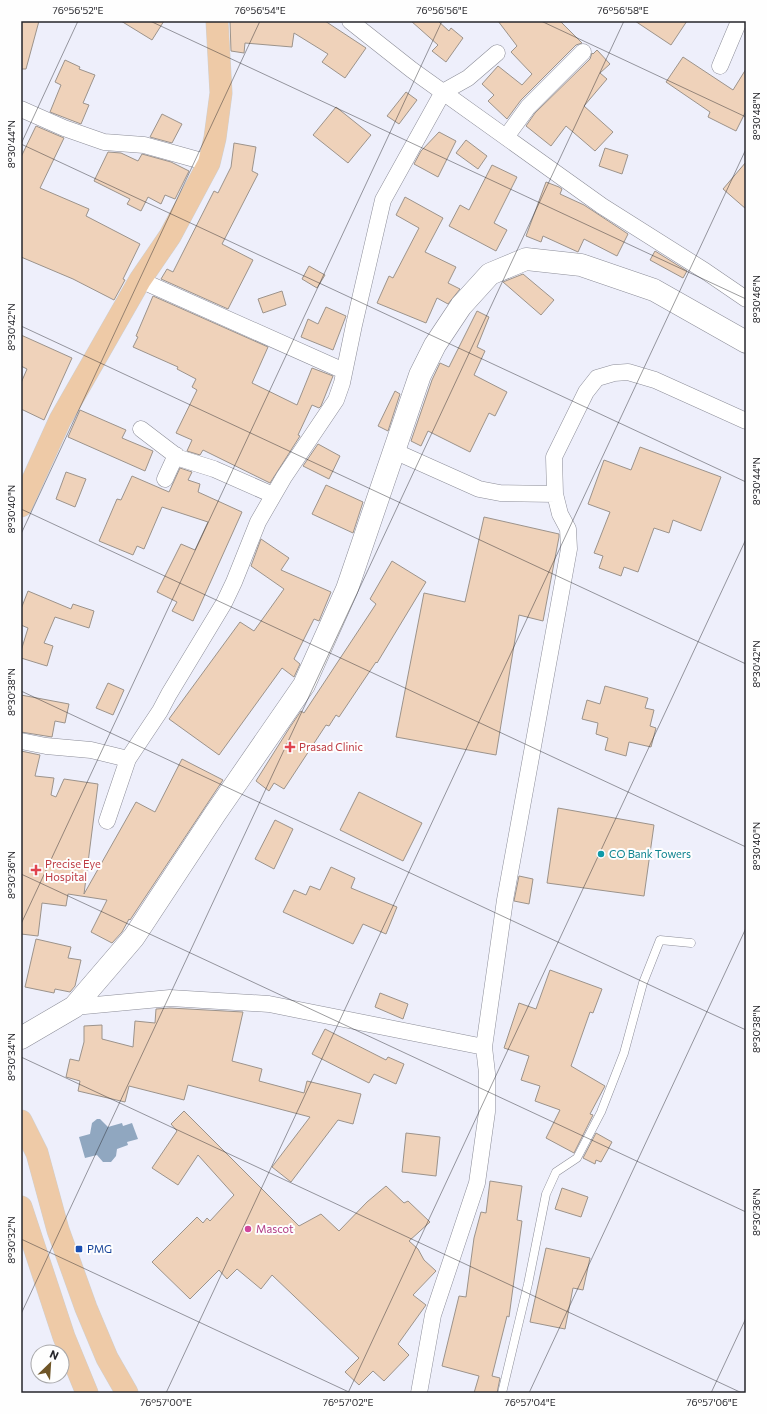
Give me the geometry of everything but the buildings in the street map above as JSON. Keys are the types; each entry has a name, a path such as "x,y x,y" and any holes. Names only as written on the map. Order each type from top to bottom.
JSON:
{"main road":[{"path":"21,506 60,420 140,280 170,236 209,163 215,138 221,93 216,21"},
{"path":"21,1121 37,1153 58,1230 86,1308 107,1358 127,1393"},
{"path":"21,1207 64,1336 87,1393"}],"street":[{"path":"350,21 412,70 602,206 705,271 746,299"},
{"path":"720,66 739,21"},
{"path":"506,137 528,106 583,52"},
{"path":"107,821 128,759 160,711 224,603 258,522 273,495 336,400 342,383 383,200 444,92 468,78 497,53"},
{"path":"21,108 64,128 104,142 144,145 209,163"},
{"path":"21,1038 74,1007 134,937 215,814 304,685 347,589 420,375 435,345 461,306 490,274 526,259 582,265 654,290 746,342"},
{"path":"140,280 344,371"},
{"path":"419,1393 433,1315 476,1184 487,1112 487,1073 484,1047 505,900 569,549 568,529 560,514 555,494 554,457 586,392 597,378 614,373 628,372 655,380 746,421"},
{"path":"141,429 179,458 214,469 273,495"},
{"path":"394,451 479,489 500,493 555,494"},
{"path":"165,479 176,456"},
{"path":"21,741 46,746 91,750 128,759"},
{"path":"74,1007 170,998 269,1004 484,1047"}],"lane":[{"path":"502,1393 528,1284 546,1194 556,1172 577,1158 601,1112 624,1052 643,983 660,940 691,943"}],"water":[{"path":"97,1119 100,1119 108,1127 122,1123 123,1126 132,1123 138,1139 127,1142 128,1145 117,1149 116,1156 111,1162 103,1162 97,1155 85,1158 79,1137 90,1134 92,1123"}],"place":[{"name":"Prasad Clinic","path":"290,747"},
{"name":"CO Bank Towers","path":"601,854"},
{"name":"Precise Eye Hospital","path":"36,870"},
{"name":"Mascot","path":"248,1229"},
{"name":"PMG","path":"79,1249"}]}
